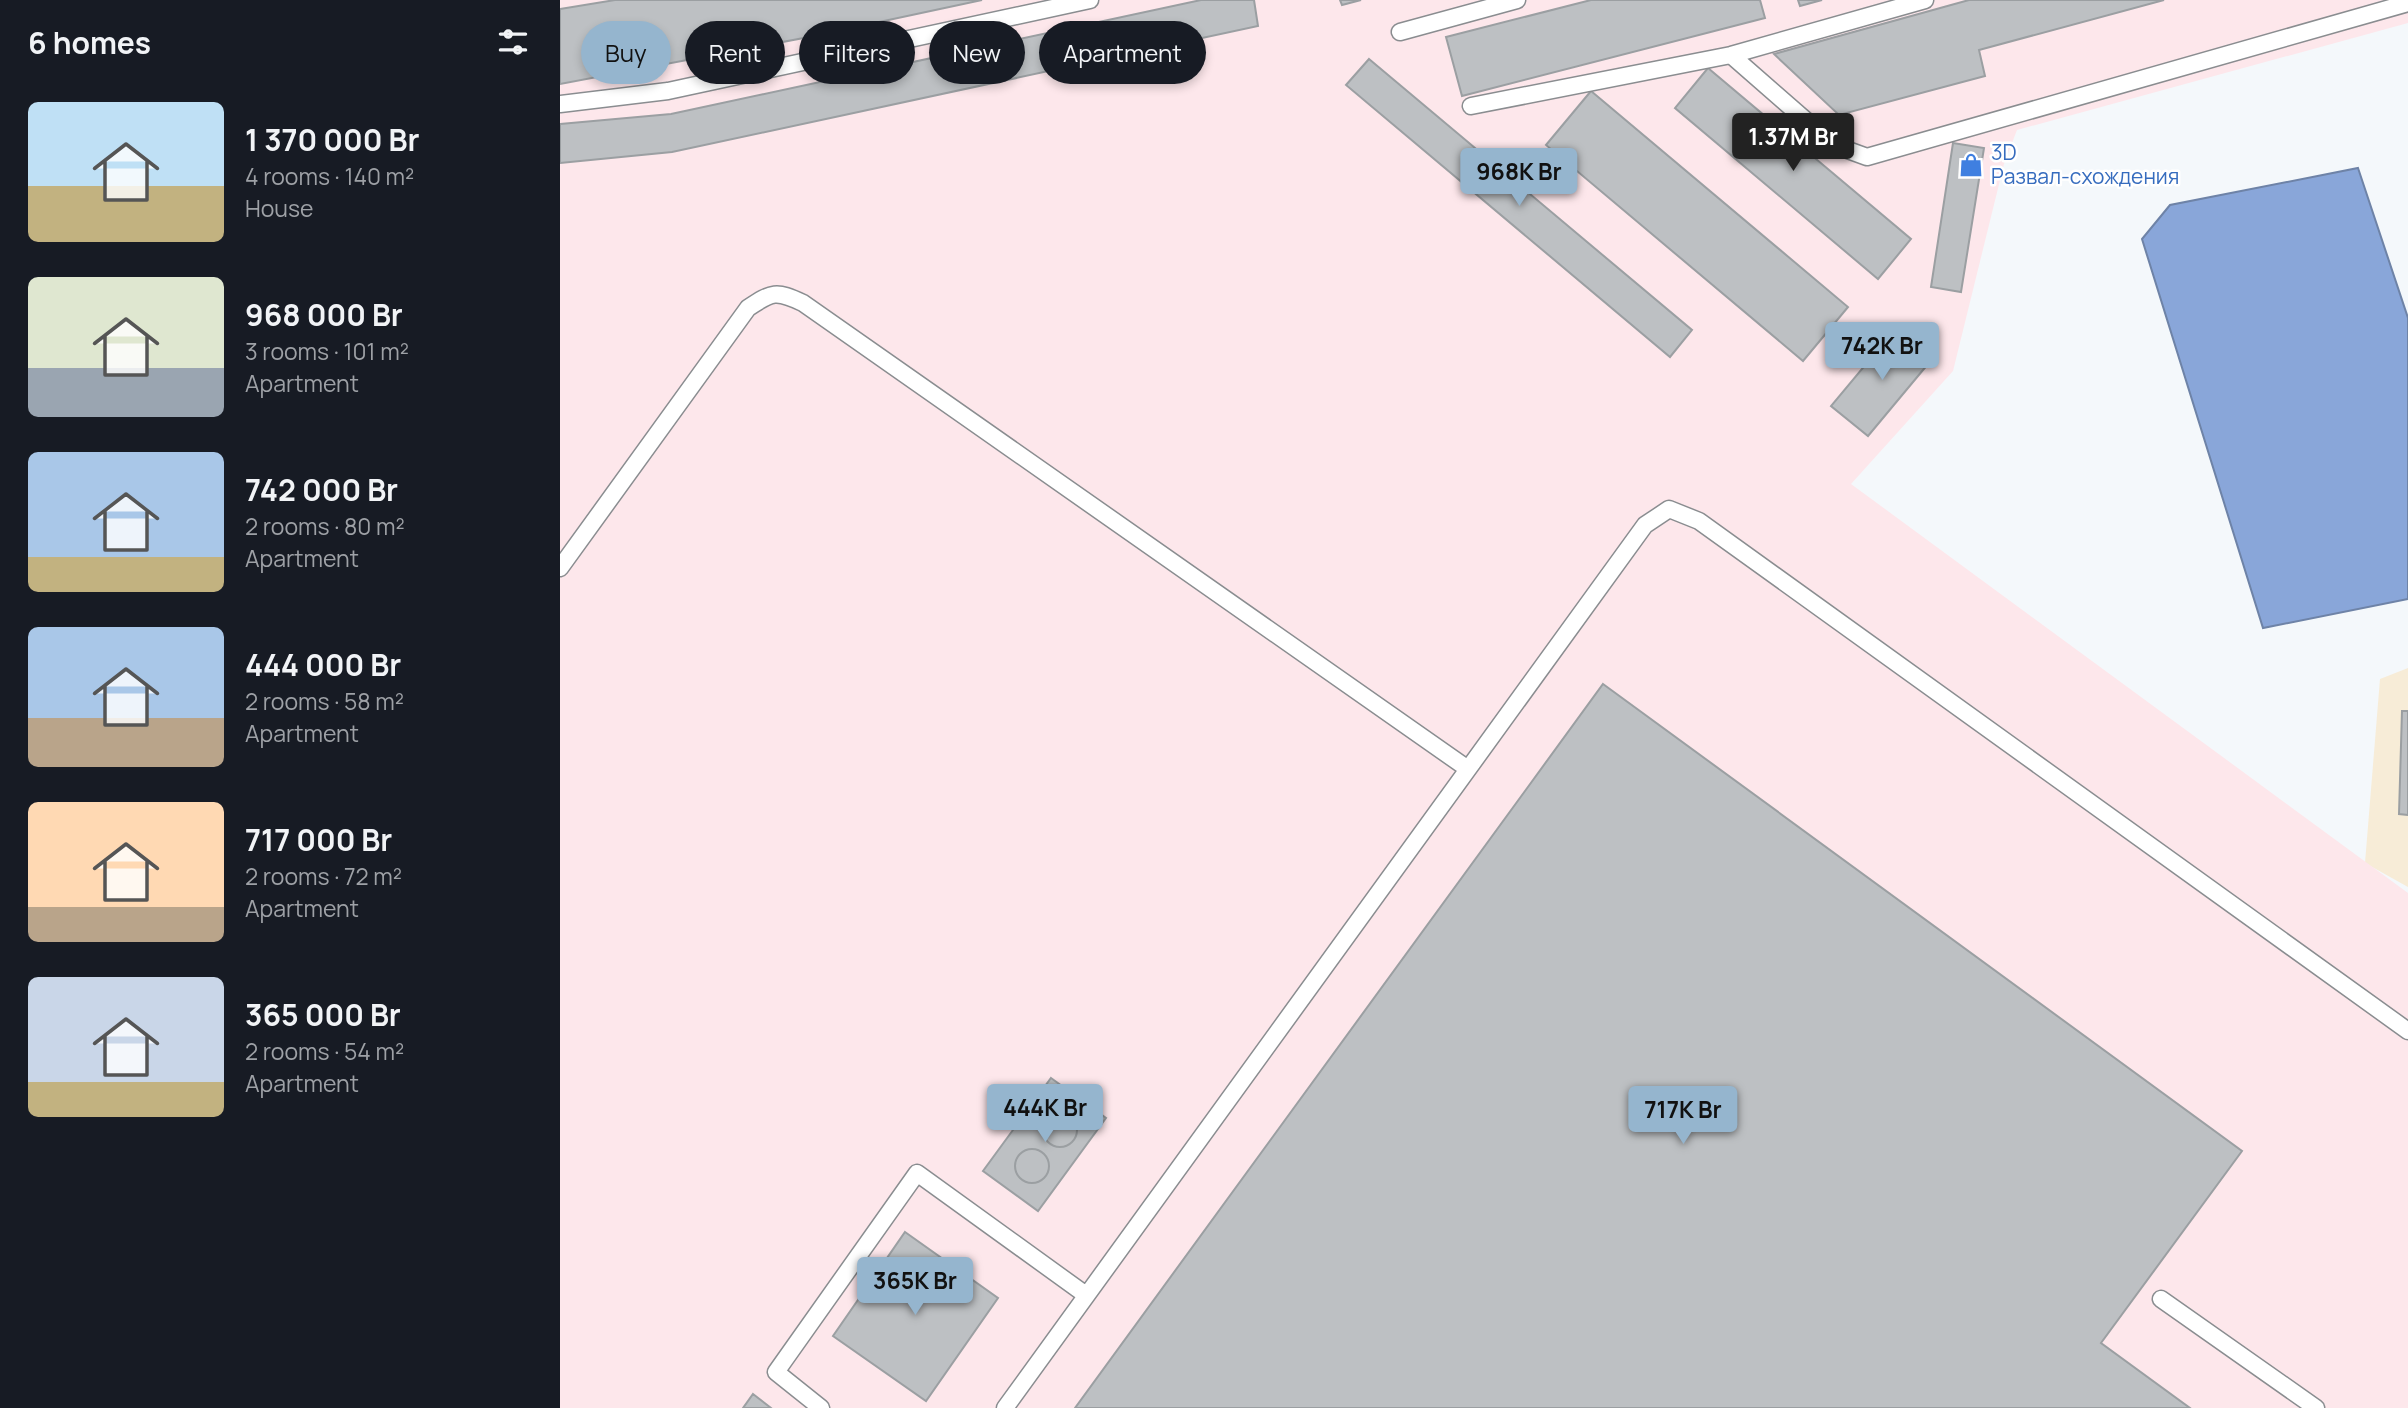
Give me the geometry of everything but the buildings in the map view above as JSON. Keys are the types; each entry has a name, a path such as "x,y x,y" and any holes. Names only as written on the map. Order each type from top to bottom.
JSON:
{"lane":[{"path":"560,104 668,91 1090,0"},
{"path":"1400,32 1517,0"},
{"path":"1471,106 1731,55 1925,0"},
{"path":"1731,55 1834,145 1867,157 2408,3"},
{"path":"560,568 748,308 765,297 782,293 803,303 1468,769"},
{"path":"1004,1408 1645,525 1669,509 1699,521 2408,1031"},
{"path":"821,1408 776,1372 918,1173 1086,1295"},
{"path":"2161,1299 2316,1408"}],"shaded area":[{"path":"560,0 2408,0 2408,23 2017,130 2004,164 1953,371 1851,484 2408,893 2408,1408 560,1408"},
{"path":"2408,668 2408,887 2365,863 2380,679"}],"water":[{"path":"2358,168 2408,318 2408,599 2263,628 2142,239 2170,205"}],"place":[{"name":"3D Развал-схождения","path":"1971,165"}]}
